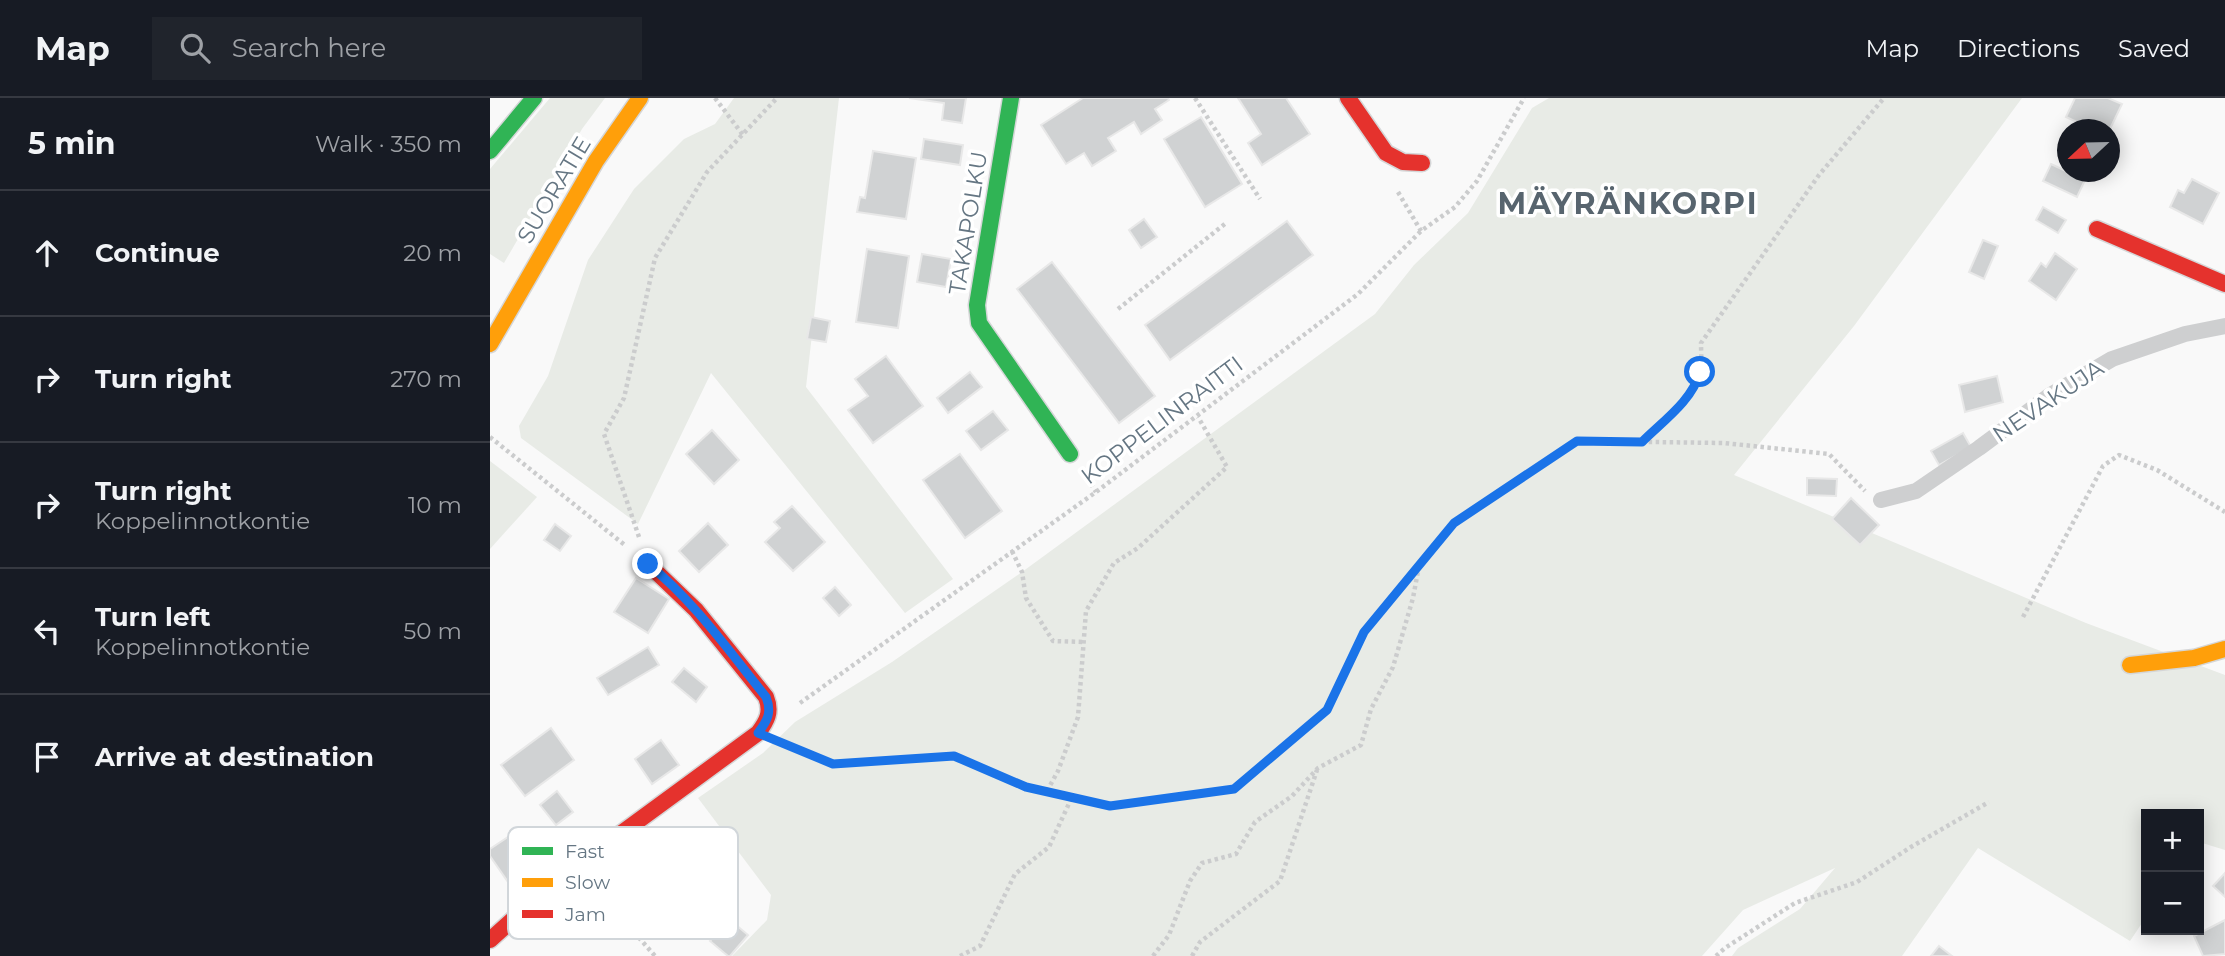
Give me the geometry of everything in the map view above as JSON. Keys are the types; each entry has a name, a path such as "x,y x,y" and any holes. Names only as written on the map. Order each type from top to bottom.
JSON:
{"street":[{"path":"490,151 534,98"},
{"name":"SUORATIE","path":"490,344 596,161 640,98"},
{"name":"TAKAPOLKU","path":"1011,98 977,305 978,314 983,330 1070,454"},
{"path":"1348,98 1386,153 1403,162 1422,163"},
{"path":"2097,229 2225,284"},
{"path":"629,827 758,733 770,715 766,697 692,606 668,580 648,564"},
{"path":"2130,665 2194,658 2225,649"},
{"path":"490,940 508,924"}],"lane":[{"name":"NEVAKUJA","path":"1881,499 1916,491 2049,396 2112,359 2185,334 2225,326"}],"path":[{"path":"715,98 743,135"},
{"path":"648,564 604,434 624,398 655,258 707,172 777,98"},
{"path":"1195,98 1260,199"},
{"name":"KOPPELINRAITTI","path":"770,715 798,704 1012,551 1198,417 1358,294 1421,231 1455,207 1477,181 1524,98"},
{"path":"1642,442 1683,402 1696,385 1700,372 1701,343 1819,175 1884,98"},
{"path":"1118,309 1226,223"},
{"path":"1047,791 1058,771 1078,717 1086,611 1114,563 1138,548 1227,467 1198,417"},
{"path":"490,437 648,564"},
{"path":"758,733 833,764 954,756 1026,787 1110,806 1234,789 1327,710 1364,632 1454,523 1577,441 1724,443 1829,454 1861,489 1881,499"},
{"path":"2023,617 2103,466 2119,455 2157,470 2225,512"},
{"path":"1012,551 1022,572 1026,598 1053,641 1084,642"},
{"path":"1153,956 1169,935 1190,881 1202,863 1236,854 1255,822 1292,796 1318,768 1361,745 1371,709 1393,667 1413,598 1419,565"},
{"path":"1192,956 1200,942 1280,881 1318,768"},
{"path":"960,956 980,947 1015,874 1049,847 1072,797"},
{"path":"1716,956 1796,903 1857,882 1989,802"},
{"path":"640,939 655,956"}],"shaded area":[{"path":"550,98 605,98 582,129 504,263 490,254 490,169"},
{"path":"734,98 839,98 806,387 953,579 905,613 711,373 638,524 521,438 519,426 548,376 588,260 634,189 684,139 715,124"},
{"path":"1549,98 2022,98 1854,326 1734,475 2086,623 2225,675 2225,850 2204,844 2204,809 2141,809 2141,924 2130,941 1978,848 1902,956 1732,956 1738,948 1800,909 1835,868 1743,910 1702,956 732,956 767,920 771,895 738,851 738,827 720,827 698,798 763,753 795,722 892,662 1022,572 1375,314 1414,265 1468,213 1532,108"},
{"path":"490,461 537,497 490,549"}],"building":[{"path":"909,98 966,98 962,123 942,120 944,103"},
{"path":"1083,98 1169,100 1155,109 1162,120 1141,134 1134,122 1108,138 1116,151 1092,166 1084,153 1066,164 1041,125"},
{"path":"1238,98 1286,98 1310,134 1262,165 1248,143 1261,134"},
{"path":"2075,98 2108,98 2122,104 2115,119 2066,117"},
{"path":"1201,117 1242,184 1205,207 1164,139"},
{"path":"924,139 963,145 960,165 921,159"},
{"path":"873,151 916,158 906,219 857,212 860,197 865,198"},
{"path":"2051,164 2057,167 2057,182 2084,182 2077,197 2043,181"},
{"path":"2192,179 2219,193 2203,224 2170,207 2178,190 2184,193"},
{"path":"2043,207 2066,220 2058,233 2036,220"},
{"path":"1144,219 1157,237 1141,248 1129,230"},
{"path":"1287,221 1313,255 1170,360 1145,325"},
{"path":"1983,240 1998,246 1984,279 1969,272"},
{"path":"867,249 909,256 898,328 856,322"},
{"path":"2055,253 2077,269 2056,300 2029,281 2041,263 2046,267"},
{"path":"922,254 951,259 946,287 917,282"},
{"path":"1052,262 1155,396 1119,423 1017,289"},
{"path":"811,317 830,321 826,342 807,339"},
{"path":"886,356 923,406 873,443 848,410 868,396 855,379"},
{"path":"970,372 982,387 948,413 937,398"},
{"path":"1997,376 2003,402 1965,412 1959,385"},
{"path":"993,411 1008,430 981,450 966,431"},
{"path":"712,430 739,460 714,484 686,454"},
{"path":"1963,433 1971,447 1939,465 1931,451"},
{"path":"960,454 1002,511 965,538 923,480"},
{"path":"1807,478 1837,479 1836,496 1807,495"},
{"path":"1851,498 1879,525 1860,545 1832,519"},
{"path":"792,506 825,542 793,571 765,542 780,528 774,522"},
{"path":"708,523 728,545 699,572 679,551"},
{"path":"555,524 571,536 560,551 544,540"},
{"path":"636,578 669,599 648,633 614,612"},
{"path":"835,587 851,605 839,616 823,598"},
{"path":"648,647 659,665 608,695 597,678"},
{"path":"684,668 707,687 696,702 672,682"},
{"path":"551,728 574,760 525,796 501,765"},
{"path":"661,740 679,765 652,784 635,759"},
{"path":"557,791 573,812 556,825 540,805"},
{"path":"508,837 508,882 490,856 490,849"},
{"path":"2225,873 2225,897 2213,886"},
{"path":"2225,920 2225,954 2203,956 2194,936 2204,935 2204,931"},
{"path":"738,927 748,935 730,956 710,941 738,939"},
{"path":"1939,946 1952,956 1931,956"}],"traffic: fast":[{"path":"490,151 534,98"},
{"path":"1011,98 977,305 979,323 1070,454"}],"traffic: slow":[{"path":"490,344 596,161 640,98"},
{"path":"2130,665 2194,658 2225,649"}],"traffic: jam":[{"path":"1348,98 1386,153 1403,162 1422,163"},
{"path":"2097,229 2225,284"},
{"path":"630,827 758,733 766,720 769,707 766,697 696,610 648,564"},
{"path":"490,940 508,924"}],"district":[{"name":"MÄYRÄNKORPI","path":"1628,204"}],"route":[{"path":"648,564 668,580 692,606 766,697 770,715 758,733 833,764 954,756 1026,787 1110,806 1234,789 1327,710 1364,632 1454,523 1577,441 1642,442 1683,402 1696,385 1700,372"}]}
